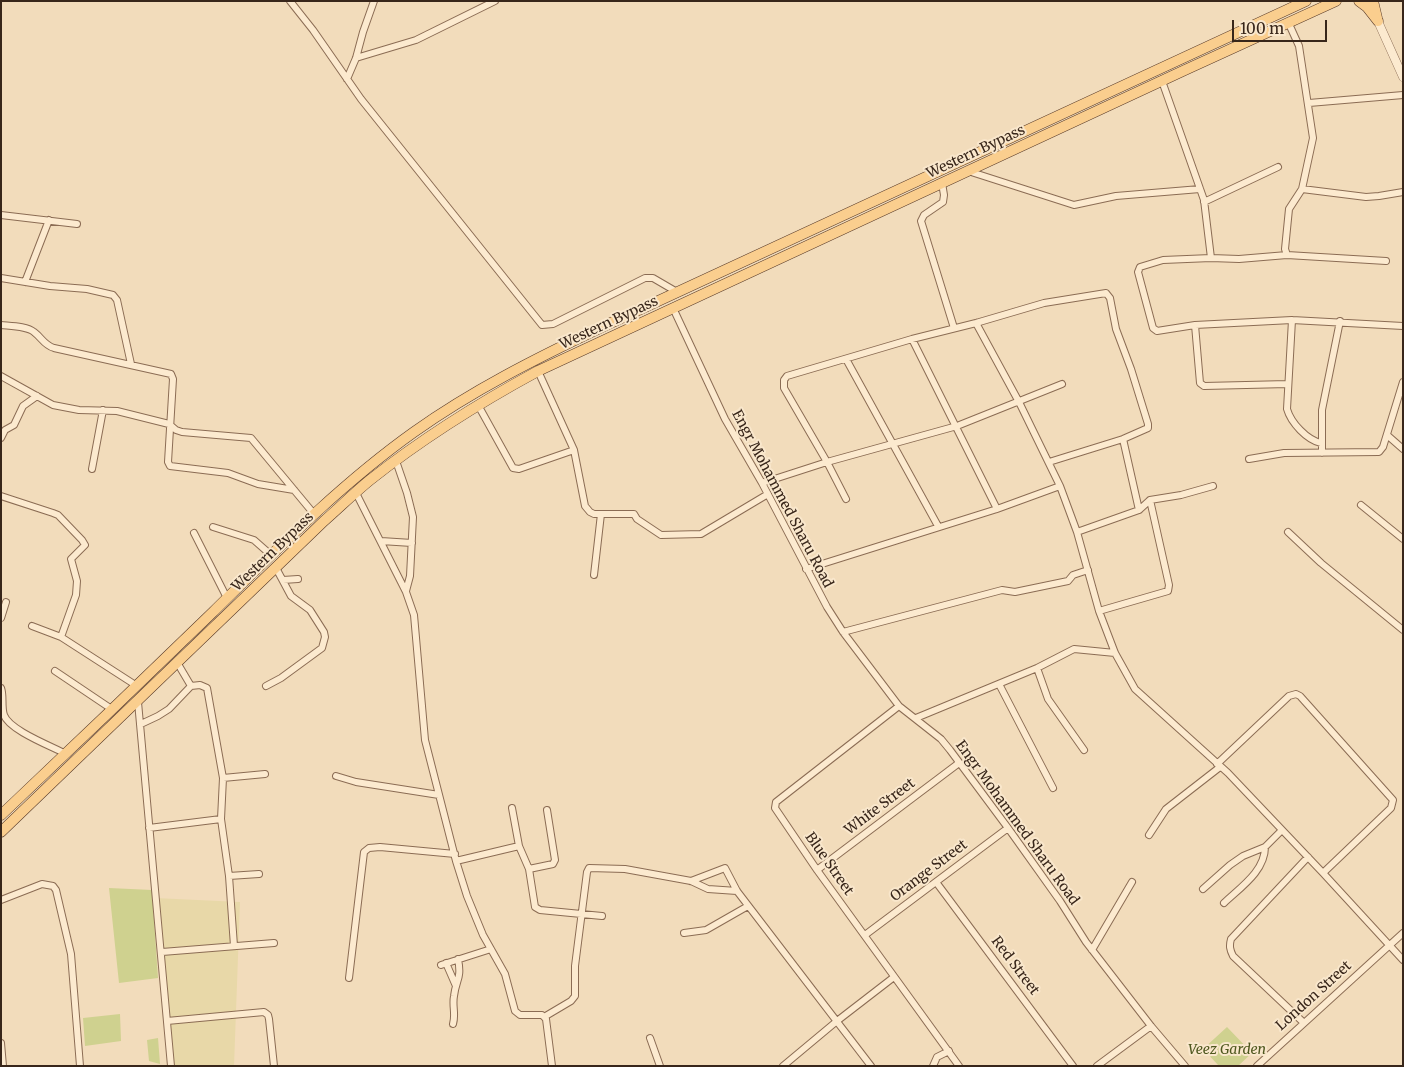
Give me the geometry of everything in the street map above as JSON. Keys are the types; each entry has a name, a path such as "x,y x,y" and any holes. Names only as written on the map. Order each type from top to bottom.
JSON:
{"main road":[{"name":"Western Bypass","path":"1,816 314,514 390,450 456,403 527,363 677,292 1306,1"},
{"name":"Western Bypass","path":"1,832 356,493 421,442 478,405 538,371 1162,80 1289,24 1336,1"},
{"path":"1359,1 1367,7 1378,21"},
{"path":"1373,1 1378,21"},
{"path":"215,610 223,618"}],"street":[{"path":"290,1 313,30 378,122 542,324 553,324 645,278 653,278 677,292"},
{"path":"347,79 356,58 374,1"},
{"path":"356,58 416,40 495,1"},
{"path":"1370,1 1403,77"},
{"path":"1287,255 1289,209 1302,189 1313,142 1309,103 1298,42 1289,24"},
{"path":"1162,80 1204,202 1205,224 1211,258"},
{"path":"1309,103 1403,95"},
{"path":"1204,202 1278,167"},
{"path":"968,171 1074,205 1116,196 1200,190"},
{"path":"942,183 943,202 924,215 921,221 954,328"},
{"path":"1302,189 1366,197 1403,192"},
{"path":"1,215 77,224"},
{"path":"25,282 49,220"},
{"path":"1386,261 1287,255 1239,259 1163,260 1138,269 1155,330 1195,325 1292,320 1340,321 1403,326"},
{"path":"1,278 50,286 87,289 113,295 117,300 131,364"},
{"path":"846,499 783,384 787,376 1044,303 1102,292 1108,294 1116,329 1132,369 1148,424 1147,430 1049,462"},
{"name":"Engr Mohammed Sharu Road","path":"673,308 725,419 843,632 899,706 941,739 1008,828 1092,950 1184,1066"},
{"path":"1292,320 1287,409 1290,416 1312,440 1321,443"},
{"path":"1322,453 1322,410 1340,321"},
{"path":"976,323 1019,402 1060,486 1077,532 1099,611 1115,653 1130,682 1140,694 1219,765 1308,857 1403,960"},
{"path":"1,325 29,329 48,346 54,348 168,373 172,376 168,462 170,466 228,473 258,484 294,490"},
{"path":"1195,325 1200,383 1204,386 1288,384"},
{"path":"912,339 997,509"},
{"path":"846,359 938,526"},
{"path":"538,371 574,450 585,506 590,512 634,514 637,519 661,535 701,534 768,494"},
{"path":"1,376 53,405 67,409 117,411 170,424 176,430 182,432 251,438 314,514"},
{"path":"1249,459 1284,453 1379,452 1383,448 1403,382"},
{"path":"762,483 827,462 957,426 1062,384"},
{"path":"1,438 5,430 14,425 23,406 37,396"},
{"path":"478,405 513,468 519,469 574,450"},
{"path":"92,469 103,410"},
{"path":"1386,435 1403,448"},
{"path":"1123,439 1139,510"},
{"path":"396,461 413,518 410,576 406,592"},
{"path":"806,568 997,509 1060,486"},
{"path":"1077,532 1139,510 1150,500 1181,495 1213,486"},
{"path":"356,493 406,592 414,618 425,740 470,904 483,935 505,974 517,1014 539,1015 546,1019 552,1066"},
{"path":"1,496 58,515 82,540 84,545 71,559 77,581 76,595 61,637"},
{"path":"1099,611 1168,590 1150,500"},
{"path":"1361,505 1403,539"},
{"path":"594,575 601,514"},
{"path":"213,527 254,540 271,555"},
{"path":"1288,532 1321,563 1403,630"},
{"path":"194,533 227,598"},
{"path":"381,541 412,543"},
{"path":"266,686 281,678 322,648 324,642 324,632 310,610 291,596 276,568"},
{"path":"843,632 1002,590 1015,592 1068,581 1073,575 1088,570"},
{"path":"283,580 298,578"},
{"path":"1,618 6,602"},
{"path":"32,626 61,637 137,686"},
{"path":"916,718 1037,668 1074,649 1115,653"},
{"path":"178,664 191,686"},
{"path":"1037,668 1048,699 1084,750"},
{"path":"55,671 113,710"},
{"path":"141,724 169,709 191,686 200,684 209,690 223,778 222,819 229,876 234,946"},
{"path":"999,684 1053,788"},
{"path":"1,688 3,693 3,714 8,721 17,729 66,754"},
{"path":"1149,835 1166,809 1219,765 1289,696 1296,694 1300,696 1393,800 1392,808 1323,873"},
{"path":"138,702 171,1066"},
{"name":"Blue Street","path":"899,706 776,802 776,810 817,870 960,1066"},
{"name":"White Street","path":"817,870 959,763"},
{"path":"223,778 265,774"},
{"path":"336,776 356,782 439,795"},
{"path":"512,808 519,846 529,869 534,904 537,909 602,916"},
{"path":"529,869 553,864 555,860 547,810"},
{"path":"148,828 222,819"},
{"name":"Orange Street","path":"866,935 1008,828"},
{"path":"1202,889 1243,856 1265,847 1282,830"},
{"path":"348,978 364,852 369,848 380,847 456,857 519,846"},
{"path":"1224,903 1262,864 1265,847"},
{"path":"1304,1023 1233,956 1230,944 1231,939 1308,857"},
{"path":"544,1017 571,1001 575,996 576,966 587,869 592,867 625,869 690,881 708,889 737,891"},
{"path":"690,881 725,868 737,891 748,906 871,1066"},
{"path":"229,876 259,874"},
{"name":"Red Street","path":"936,882 1073,1066"},
{"path":"1092,950 1132,882"},
{"path":"1,900 42,884 53,886 56,890 71,954 80,1066"},
{"path":"684,933 706,930 748,906"},
{"name":"London Street","path":"1257,1066 1403,933"},
{"path":"162,952 274,942"},
{"path":"456,986 444,964 491,949"},
{"path":"453,1024 456,1014 454,1000 460,974 458,959"},
{"path":"783,1066 894,977"},
{"path":"167,1021 264,1012 268,1015 269,1019 274,1066"},
{"path":"1098,1066 1151,1026"},
{"path":"650,1038 660,1066"},
{"path":"1,1043 3,1066"},
{"path":"933,1066 937,1057 949,1052"}],"shaded area":[{"path":"155,898 240,902 234,1066 173,1066"}],"green space":[{"path":"109,888 152,890 158,978 119,983"},
{"path":"120,1014 121,1041 85,1046 83,1018"},
{"name":"Veez Garden","path":"1227,1027 1252,1053 1238,1066 1219,1066 1203,1049"},
{"path":"158,1038 160,1064 149,1061 147,1040"}]}
